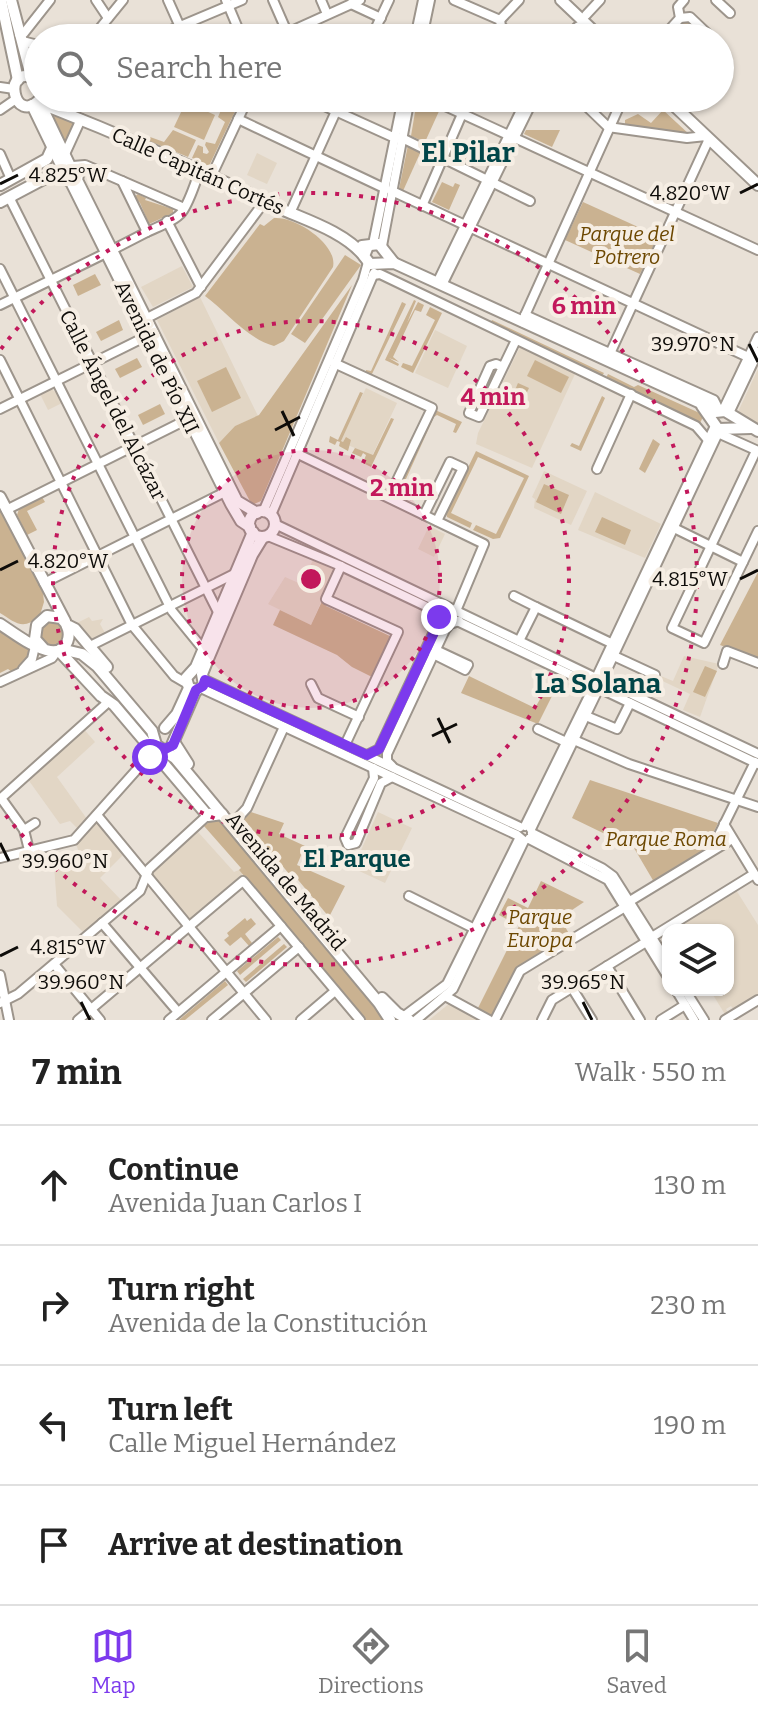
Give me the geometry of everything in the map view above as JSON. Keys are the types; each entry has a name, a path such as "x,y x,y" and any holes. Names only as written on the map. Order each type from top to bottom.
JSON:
{"main road":[{"path":"1,0 3,27 16,89 24,84"},
{"path":"11,0 24,48"},
{"path":"561,0 593,24"},
{"path":"571,0 590,24"},
{"name":"Calle Capitán Cortés","path":"16,89 24,105"},
{"name":"Avenida de Pío XII","path":"41,112 52,148 70,173 225,492 241,521 258,533"},
{"name":"Avenida de Pío XII","path":"44,112 65,154 70,173"},
{"path":"49,121 49,114 54,112"},
{"name":"Calle Capitán Cortés","path":"63,112 212,175 375,258 523,318 608,357 699,403 721,419"},
{"path":"681,112 758,185"},
{"path":"690,112 758,176"},
{"path":"0,185 47,159 52,148"},
{"path":"0,202 51,175 70,173"},
{"name":"Avenida de Pío XII","path":"109,251 147,318 237,501 267,516"},
{"path":"721,419 754,429"},
{"name":"Avenida de Madrid","path":"0,497 67,624 90,646 148,717 159,740"},
{"path":"267,516 251,519 258,533 252,555 169,748 159,740 196,682 203,649 258,533 274,529 267,516"},
{"path":"36,647 46,601 42,581"},
{"path":"0,617 18,628 39,623 53,615 67,624 69,640 60,651 36,647 0,624"},
{"name":"Avenida de Madrid","path":"60,651 110,703 159,740"},
{"name":"Avenida de Madrid","path":"60,651 77,652 93,661 175,758 215,812 379,1003 400,1019"},
{"name":"Avenida de Madrid","path":"159,740 172,731 188,764 400,1019"}],"street":[{"path":"31,24 50,0"},
{"path":"96,0 108,18"},
{"path":"103,24 123,0"},
{"path":"168,0 178,24"},
{"path":"183,24 227,3 242,0"},
{"path":"273,0 284,24"},
{"path":"321,0 327,14"},
{"path":"378,24 389,0"},
{"path":"418,24 423,0"},
{"path":"425,24 430,0"},
{"path":"454,0 470,3 500,23 519,0"},
{"path":"583,24 600,0"},
{"path":"680,18 678,7 684,0"},
{"path":"716,0 730,13"},
{"path":"305,24 356,2 381,18"},
{"path":"227,3 236,24"},
{"path":"675,24 680,18 690,17 697,24"},
{"path":"580,24 586,19"},
{"path":"24,33 20,37 24,39"},
{"path":"0,87 16,89"},
{"path":"0,110 16,89"},
{"path":"212,175 241,112"},
{"path":"290,213 335,112"},
{"path":"337,112 445,158 530,201"},
{"path":"399,138 402,112"},
{"path":"267,516 334,363 375,258 406,112"},
{"path":"458,112 758,250"},
{"path":"439,284 521,112"},
{"path":"512,136 526,112"},
{"path":"592,112 608,127 687,138 707,137 608,357"},
{"path":"523,318 616,112"},
{"path":"422,206 462,114"},
{"path":"65,154 81,119"},
{"path":"238,119 314,157 755,357"},
{"path":"0,154 11,179"},
{"path":"70,173 85,165 184,208"},
{"path":"0,305 181,215 200,170"},
{"path":"122,181 147,232"},
{"name":"Calle Ángel del Alcázar","path":"12,196 11,201 219,614"},
{"path":"147,318 196,293 265,201"},
{"path":"167,221 201,287"},
{"path":"375,258 516,340 699,428 708,440"},
{"path":"267,516 363,280 375,258"},
{"path":"0,269 169,606 203,649"},
{"path":"0,409 147,336"},
{"path":"570,741 586,716 613,644 708,440 755,357 758,337"},
{"path":"503,366 490,366 469,413 479,417 516,340"},
{"name":"Calle Capitán Cortés","path":"608,357 714,400 721,419"},
{"path":"0,360 132,625 174,676 196,682 367,755 392,772 525,834 601,874 627,904 662,965"},
{"path":"334,363 432,408 389,497"},
{"path":"597,469 631,394"},
{"path":"6,510 188,419"},
{"path":"721,419 757,451 672,628 704,643 758,531"},
{"path":"416,1020 453,989 598,683 614,656 721,419"},
{"path":"296,453 484,544 457,616 446,627 387,754 392,772"},
{"path":"424,515 450,462 463,468 437,521"},
{"path":"42,581 225,492"},
{"path":"267,516 457,616 756,756"},
{"path":"674,528 743,562"},
{"path":"258,533 341,566 437,611 519,641 630,703 756,756"},
{"path":"341,566 326,599 398,632 345,745"},
{"path":"90,646 237,572"},
{"path":"514,596 613,644"},
{"path":"519,641 536,607"},
{"path":"367,755 379,749 438,623 437,611"},
{"path":"12,676 28,665 36,647"},
{"path":"0,682 52,658 60,651"},
{"path":"723,664 727,651 758,663"},
{"path":"614,656 655,675"},
{"path":"196,682 373,768 392,772"},
{"path":"311,684 318,698 359,717"},
{"path":"29,850 24,830 1,799 110,703"},
{"path":"586,716 617,729 630,703"},
{"path":"235,821 247,808 284,727"},
{"path":"538,729 629,764 758,807"},
{"path":"0,858 74,840 159,740"},
{"path":"711,852 756,756"},
{"path":"373,768 374,778 345,838 348,845 356,843 381,783 392,772"},
{"path":"3,1002 54,964 141,890 150,868 215,812"},
{"path":"97,815 266,1020"},
{"path":"24,830 35,823"},
{"path":"542,1020 552,1000 756,877 724,824"},
{"path":"400,1019 447,984 525,834"},
{"path":"445,996 492,1020 520,971 732,839"},
{"name":"Avenida de Madrid","path":"188,927 243,881 360,1020"},
{"path":"409,896 475,929"},
{"path":"102,923 178,1012"},
{"path":"169,1020 281,926"},
{"path":"78,1020 188,927"},
{"path":"649,939 662,955"},
{"path":"212,1020 299,947"},
{"path":"54,964 100,1020"},
{"path":"607,966 640,1020"},
{"path":"0,975 9,1020"},
{"path":"572,988 592,1020"},
{"path":"301,1020 335,991"},
{"path":"680,996 694,1020"},
{"path":"689,996 704,1020"},
{"path":"725,1020 758,1000"},
{"path":"661,1020 685,1005"},
{"path":"742,1010 749,1020"}],"shaded area":[{"path":"257,153 277,163 267,184 247,175"},
{"path":"182,266 193,287 153,307 141,287"},
{"path":"200,297 258,416 235,426 219,443 157,320"},
{"path":"435,330 467,346 448,388 415,373"},
{"path":"520,347 575,374 532,468 476,444 478,433"},
{"path":"758,369 758,424 737,414"},
{"path":"366,388 397,403 372,456 348,445 346,438 340,441"},
{"path":"51,389 62,403 48,410 40,394"},
{"path":"544,471 587,491 571,525 534,508 535,499 532,497"},
{"path":"595,492 661,524 645,558 578,530"},
{"path":"429,526 445,534 434,557 418,549"},
{"path":"313,560 335,570 311,625 268,604 285,577 301,584"},
{"path":"89,617 92,621 103,619 100,624 105,633 91,641 77,623"},
{"path":"684,656 719,664 700,717 683,710 690,694 654,677 656,674 673,681"},
{"path":"82,727 95,742 57,777 87,819 78,829 70,821 60,824 27,778"},
{"path":"378,812 412,828 385,883 357,870 360,864 358,857"},
{"path":"96,822 124,854 100,878 121,900 83,932 57,906 54,865 81,858 76,844"},
{"path":"198,832 234,872 239,870 243,874 188,921 152,873"},
{"path":"736,890 758,925 758,996 735,1011 731,1006 726,1009 729,1014 726,1016 714,996 734,996 734,924 680,924"},
{"path":"450,1003 483,1020 429,1020"}],"green space":[{"path":"55,112 77,121 66,144 52,118"},
{"path":"181,112 215,115 204,140 174,127"},
{"path":"220,112 235,112 209,166 192,158 198,145 207,154 206,142 215,144 225,122 218,117"},
{"path":"415,112 439,112 425,142 411,136"},
{"path":"661,112 665,112 690,135 625,125 625,120 638,114 651,123"},
{"path":"173,130 196,140 188,157 135,135 139,133 164,142"},
{"path":"526,130 560,130 552,147 524,134"},
{"path":"463,142 479,149 473,163 456,156"},
{"path":"408,145 421,151 403,191 399,189"},
{"path":"442,182 453,187 455,183 460,185 449,210 432,202"},
{"path":"138,194 145,200 173,209 173,213 149,224 134,197"},
{"name":"Parque del Potrero","path":"583,202 658,236 640,274 565,240"},
{"path":"274,218 293,222 313,233 329,249 333,267 284,341 274,346 246,331 205,296 260,224 264,226"},
{"path":"345,255 361,265 305,343 291,334"},
{"path":"95,274 101,285 78,296 73,285"},
{"path":"352,285 261,501 252,505 219,443 235,426 259,415"},
{"path":"414,300 407,323 418,302 424,305 421,312 415,310 393,357 399,362 389,358 398,366 385,360"},
{"path":"402,302 406,304 371,376 366,374 366,370 371,371"},
{"path":"430,307 442,313 413,373 401,367 403,363 412,366 435,320 426,315"},
{"path":"119,320 123,330 101,341 96,332"},
{"path":"492,320 604,373 602,376"},
{"path":"137,358 142,367 120,378 115,369"},
{"path":"535,360 569,377 561,393 527,376"},
{"path":"226,367 241,398 212,412 197,381"},
{"path":"608,374 704,415 700,423 606,378"},
{"path":"518,383 529,388 519,409 509,404"},
{"path":"360,392 363,393 341,441 346,437 351,440 348,451 339,446 340,442 337,441 335,445 329,442 330,436 338,440"},
{"path":"602,396 605,398 581,451 570,446 572,443 579,446"},
{"path":"160,404 165,414 143,425 138,415"},
{"path":"433,409 462,422 456,433 453,432 456,424 437,415 434,417 401,490 406,493 404,497 394,492"},
{"path":"391,418 394,419 371,467 363,463 366,455 363,453 361,457 352,453 355,448 373,455"},
{"path":"653,439 660,444 645,473 639,469"},
{"path":"476,451 529,476 500,538 493,539 473,530 476,525 496,534 524,478 478,457 451,513 472,523 470,528 447,517 446,513"},
{"path":"544,484 569,495 561,514 536,502"},
{"path":"42,497 45,502 27,511 37,530 27,535 17,515 19,509"},
{"path":"0,510 43,593 40,615 29,623 19,624 0,613"},
{"path":"602,517 631,530 625,545 595,532"},
{"path":"758,572 758,660 720,645"},
{"path":"324,597 326,606 392,637 372,677 337,655 273,625 280,610 311,625"},
{"path":"53,619 65,626 63,644 49,648 41,643 40,630 42,625"},
{"path":"0,630 30,649 24,663 12,672 8,669 0,673"},
{"path":"705,666 717,671 705,697 693,692"},
{"path":"469,676 535,708 544,692 552,696 538,724 461,693"},
{"name":"Parque Roma","path":"590,780 718,823 704,852 654,882 634,848 572,818"},
{"path":"251,812 284,823 279,834 305,846 297,865 345,886 329,917 243,819"},
{"path":"212,820 221,820 386,1020 365,1020 204,826"},
{"name":"Parque Europa","path":"541,881 584,902 560,918 571,937 519,969 491,1017 477,1010 519,926 499,915 508,898 528,908"},
{"path":"245,918 247,921 251,918 256,924 245,934 252,943 249,946 241,937 230,946 224,940 229,936 227,933"},
{"path":"278,937 281,940 240,975 237,971"},
{"path":"284,944 287,947 246,982 243,979"},
{"path":"225,981 228,985 185,1020 179,1020"}],"district":[{"name":"El Pilar","path":"468,152"},
{"name":"La Solana","path":"598,683"},
{"name":"El Parque","path":"357,859"}],"route":[{"path":"150,757 157,746 165,749 173,745 196,690 203,686 205,680 367,755 374,753 379,749 439,617"}]}
